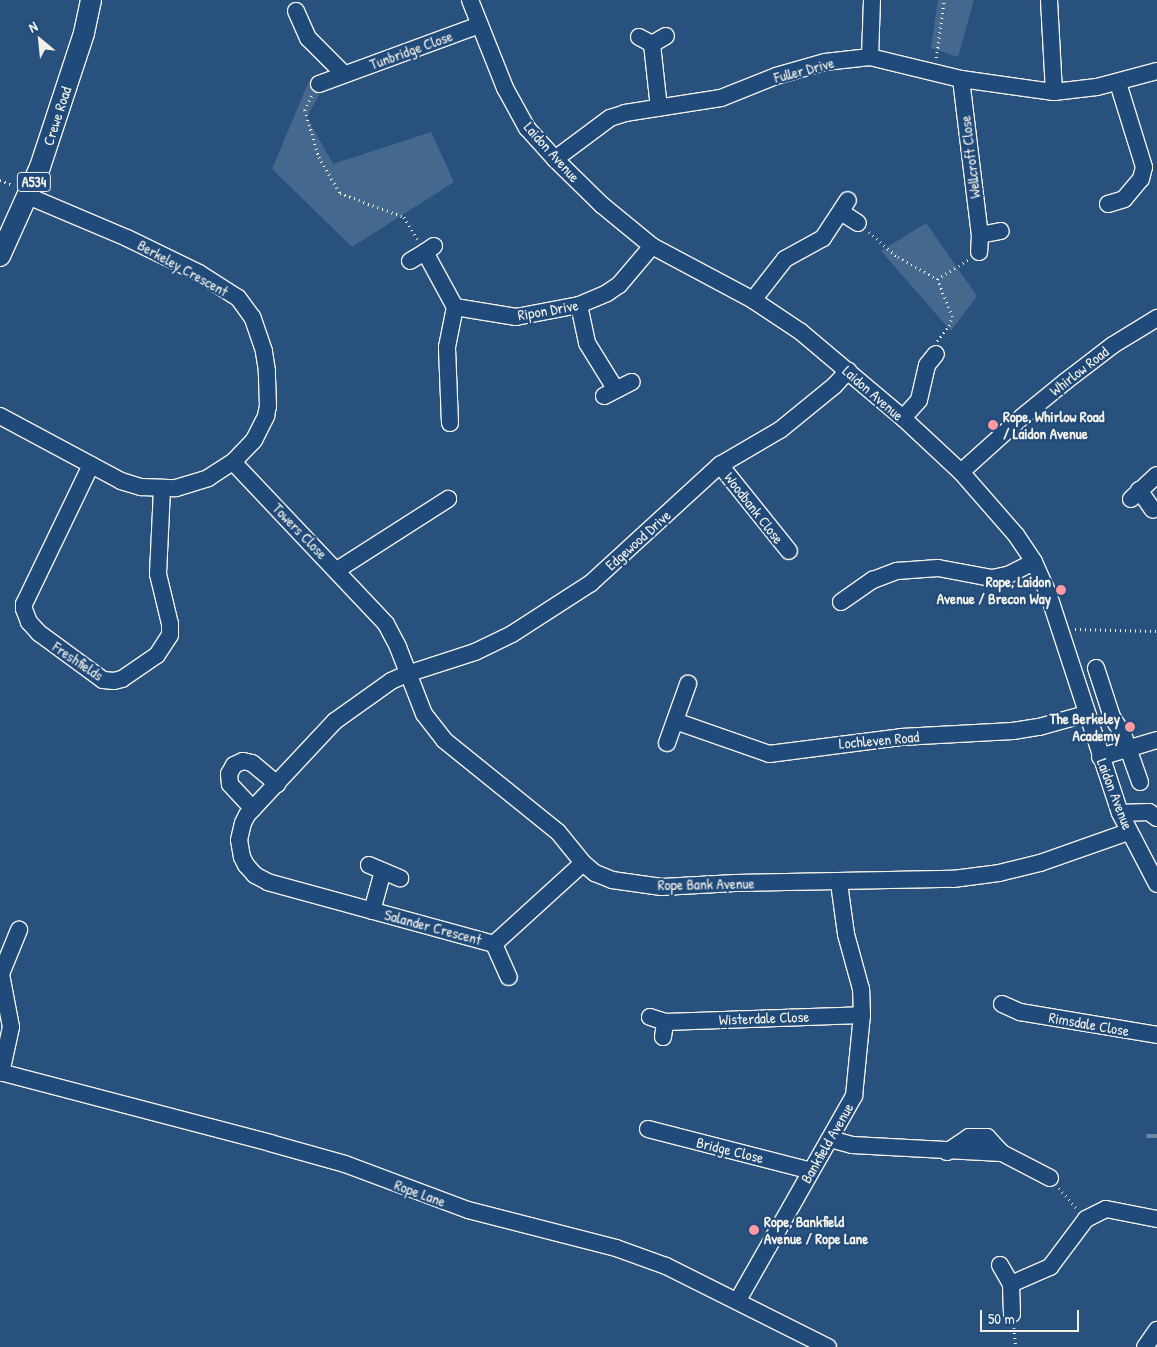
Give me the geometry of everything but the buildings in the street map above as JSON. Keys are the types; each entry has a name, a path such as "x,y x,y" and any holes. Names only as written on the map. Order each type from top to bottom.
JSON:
{"main road":[{"name":"Crewe Road","path":"0,256 28,196 61,104 84,32 90,0"}],"street":[{"name":"Laidon Avenue","path":"470,0 505,88 527,128 555,160 602,205 652,246 753,300 800,332 903,418 962,472 1008,525 1034,562 1048,593 1100,757 1120,813 1128,832 1157,884"},
{"path":"870,57 872,0"},
{"path":"1049,0 1054,92"},
{"path":"296,11 308,38 344,74"},
{"name":"Tunbridge Close","path":"319,84 479,25"},
{"path":"659,108 645,40 666,36"},
{"name":"Fuller Drive","path":"555,160 610,118 625,113 721,98 776,76 824,62 870,57 961,79 1054,92 1118,83 1157,71"},
{"name":"Wellcroft Close","path":"961,79 980,234 979,252"},
{"path":"1108,204 1124,199 1130,193 1141,179 1144,167 1118,83"},
{"name":"Berkeley Crescent","path":"0,416 130,484 176,488 197,483 219,472 233,462 254,440 261,427 268,406 268,371 258,331 246,307 227,290 127,238 28,196"},
{"path":"753,300 779,265 793,254 814,245 823,238 845,206 858,223"},
{"path":"980,234 1001,231"},
{"name":"Ripon Drive","path":"456,307 516,317 579,305 596,299 619,285 652,246"},
{"path":"410,261 429,249 456,307 448,347 450,423"},
{"path":"579,305 587,343 610,393 632,382"},
{"name":"Whirlow Road","path":"962,472 1022,417 1066,381 1113,345 1157,318"},
{"path":"903,418 918,400 927,359"},
{"name":"Edgewood Drive","path":"408,674 475,652 505,638 591,583 720,465 780,430 834,386 848,372"},
{"name":"Towers Close","path":"233,462 337,570 448,499"},
{"name":"Freshfields","path":"91,465 24,604 24,609 29,622 39,634 103,680 118,681 122,679 157,655 170,635 170,624 158,574 162,488"},
{"name":"Woodbank Close","path":"720,465 789,551"},
{"path":"1152,510 1135,494 1157,475"},
{"path":"841,602 873,580 897,571 938,568 992,578 1008,575 1034,562"},
{"name":"Rope Bank Avenue","path":"337,570 386,624 398,647 424,714 444,740 558,832 583,863 595,873 612,880 662,887 735,883 839,883 953,879 999,873 1040,863 1128,832"},
{"path":"1096,668 1112,717 1130,748 1140,782"},
{"name":"Salander Crescent","path":"408,674 391,681 335,721 253,809 243,823 239,840 242,857 256,875 268,882 494,944"},
{"path":"667,743 688,684"},
{"name":"Lochleven Road","path":"675,721 769,754 901,737 1012,731 1039,727 1086,714"},
{"path":"1100,757 1157,740"},
{"path":"253,809 230,784 229,774 234,765 243,761 252,763 277,784"},
{"path":"1120,813 1149,812 1157,818"},
{"name":"Salander Crescent","path":"494,944 583,863"},
{"name":"Salander Crescent","path":"372,911 376,868 400,878"},
{"name":"Bankfield Avenue","path":"738,1300 854,1096 862,1015 861,989 846,934 839,883"},
{"path":"1,1072 11,1027 1,974 18,930"},
{"name":"Salander Crescent","path":"494,944 509,977"},
{"name":"Rimsdale Close","path":"1002,1004 1018,1017 1157,1036"},
{"name":"Wisterdale Close","path":"659,1025 862,1015"},
{"name":"Rope Lane","path":"1,1072 344,1164 468,1210 616,1248 666,1266 738,1300 828,1347"},
{"name":"Bridge Close","path":"648,1129 811,1171"},
{"path":"830,1139 852,1146 947,1152 1002,1153 1050,1178"},
{"path":"1011,1284 1050,1266 1086,1219 1106,1209 1157,1219"},
{"path":"1000,1265 1011,1284 1012,1314"},
{"path":"1145,1347 1157,1330"}],"path":[{"path":"934,72 944,0"},
{"path":"319,84 304,110 319,157 340,193 404,216 429,249"},
{"path":"858,223 898,257 937,279 952,317 949,326 927,359"},
{"path":"937,279 979,252"},
{"path":"1059,629 1157,631"},
{"path":"1050,1178 1086,1219"},
{"path":"1012,1314 1016,1347"}],"shaded area":[{"path":"938,0 974,0 958,57 931,48"},
{"path":"309,81 323,88 307,117 333,164 431,132 454,182 352,247 272,169"},
{"path":"926,223 977,296 951,331 881,251"}],"waterway":[{"path":"1148,1136 1157,1136"}],"place":[{"name":"Rope, Whirlow Road / Laidon Avenue","path":"993,425"},
{"name":"Rope, Laidon Avenue / Brecon Way","path":"1061,590"},
{"name":"The Berkeley Academy","path":"1130,727"},
{"name":"Rope, Bankfield Avenue / Rope Lane","path":"754,1230"}]}
